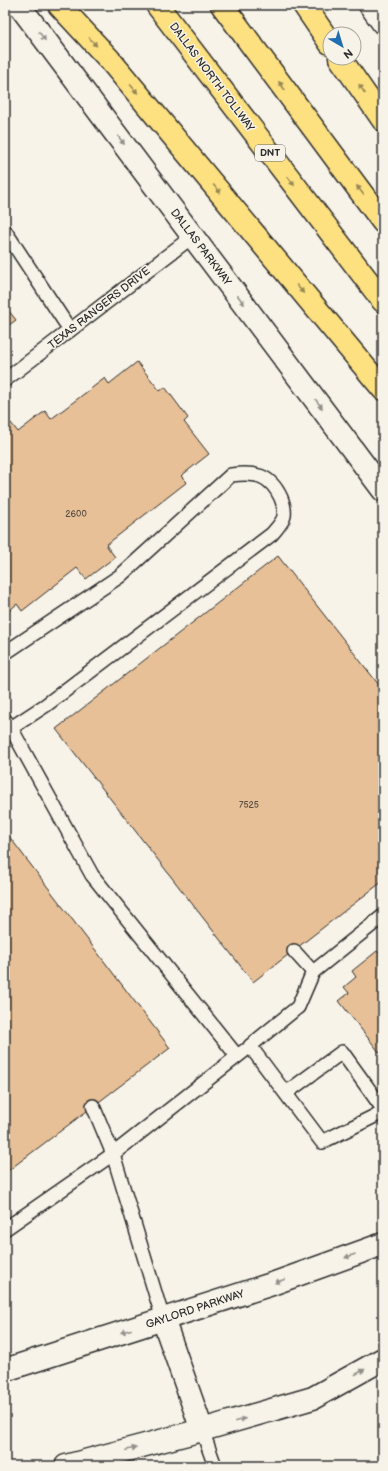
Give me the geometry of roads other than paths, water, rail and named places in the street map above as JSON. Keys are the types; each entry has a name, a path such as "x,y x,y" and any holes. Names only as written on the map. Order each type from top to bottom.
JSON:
{"highway":[{"path":"59,5 114,65 383,389"},
{"name":"DALLAS NORTH TOLLWAY","path":"157,5 383,301"},
{"path":"222,5 383,222"},
{"path":"304,5 322,31"},
{"path":"346,66 383,120"}],"street":[{"name":"DALLAS PARKWAY","path":"19,5 383,490"},
{"path":"370,5 383,23"},
{"name":"GAYLORD PARKWAY","path":"5,1370 272,1284 383,1244"},
{"path":"163,1319 202,1430"},
{"path":"66,1466 202,1430 313,1398 383,1359"}],"lane":[{"path":"5,231 70,330"},
{"name":"TEXAS RANGERS DRIVE","path":"5,380 193,236"},
{"path":"5,653 120,576 231,475 247,473 264,476 276,488 283,504 284,517 272,534 46,705 8,724 92,875 237,1056"},
{"path":"5,1229 113,1154 298,1007 313,972 383,916"},
{"path":"294,951 313,972"},
{"path":"250,1046 322,1142 383,1112"},
{"path":"286,1093 342,1052 383,1109"},
{"path":"93,1106 113,1154 163,1319"},
{"path":"202,1430 215,1466"}]}
